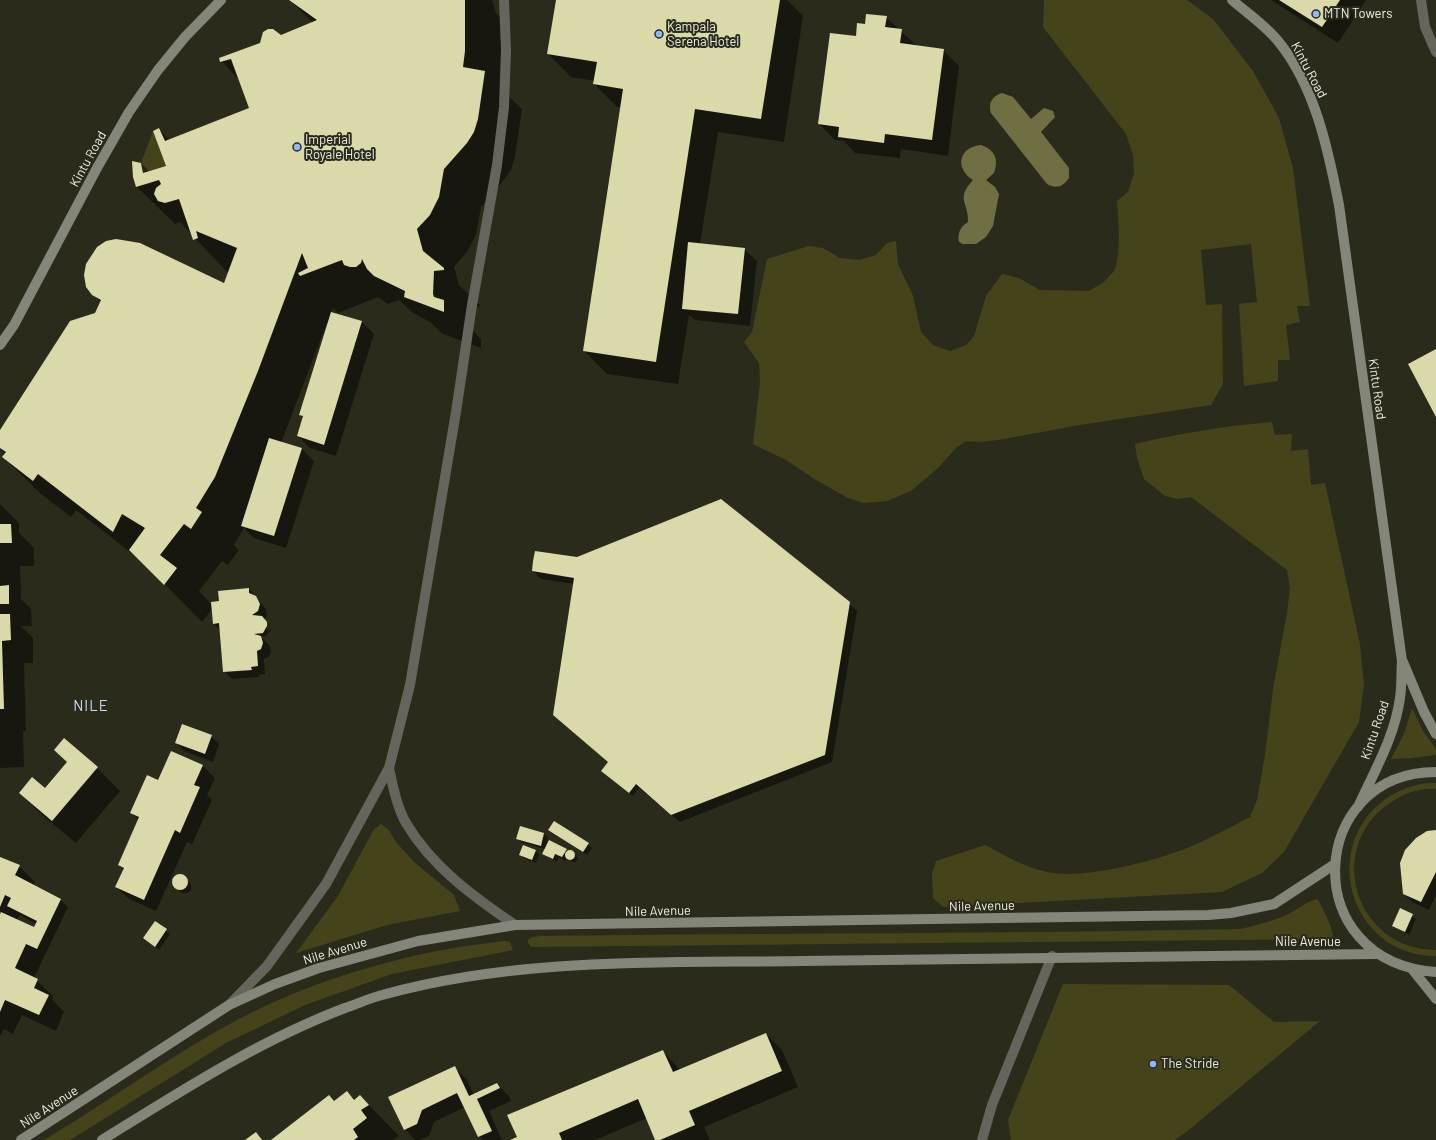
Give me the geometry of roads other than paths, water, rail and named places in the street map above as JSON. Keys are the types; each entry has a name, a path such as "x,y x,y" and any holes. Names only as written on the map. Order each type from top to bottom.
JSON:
{"main road":[{"name":"Kintu Road","path":"0,345 14,325 96,168 129,112 158,70 185,37 221,0"},
{"name":"Kintu Road","path":"1232,0 1278,41 1304,86 1321,128 1339,205 1402,661 1400,698 1394,722 1384,749 1358,807"},
{"path":"1402,661 1424,712 1436,734"},
{"path":"1436,772 1407,776 1389,783 1373,793 1358,807 1346,824 1339,844 1335,864 1335,886 1341,908 1351,928 1366,945 1377,954 1412,969 1436,972"},
{"name":"Nile Avenue","path":"21,1140 229,1005 275,984 319,968 418,941 515,925 1208,915 1231,913 1274,904 1335,864"},
{"name":"Nile Avenue","path":"102,1140 244,1053 312,1020 380,995 454,977 566,966 1052,956 1377,954"},
{"path":"1412,969 1436,999"}],"street":[{"path":"229,1005 267,966 326,884 389,768 410,685 456,412 472,305 497,165 504,93 506,50 504,0"},
{"path":"1421,0 1425,27 1436,52"},
{"path":"389,768 395,795 406,823 422,845 440,867 459,884 487,907 515,925"},
{"path":"982,1140 992,1105 1052,956"}],"place":[{"name":"MTN Towers","path":"1316,14"},
{"name":"Kampala Serena Hotel","path":"659,34"},
{"name":"Imperial Royale Hotel","path":"297,147"},
{"name":"The Stride","path":"1153,1064"}],"district":[{"name":"NILE","path":"91,706"}]}
